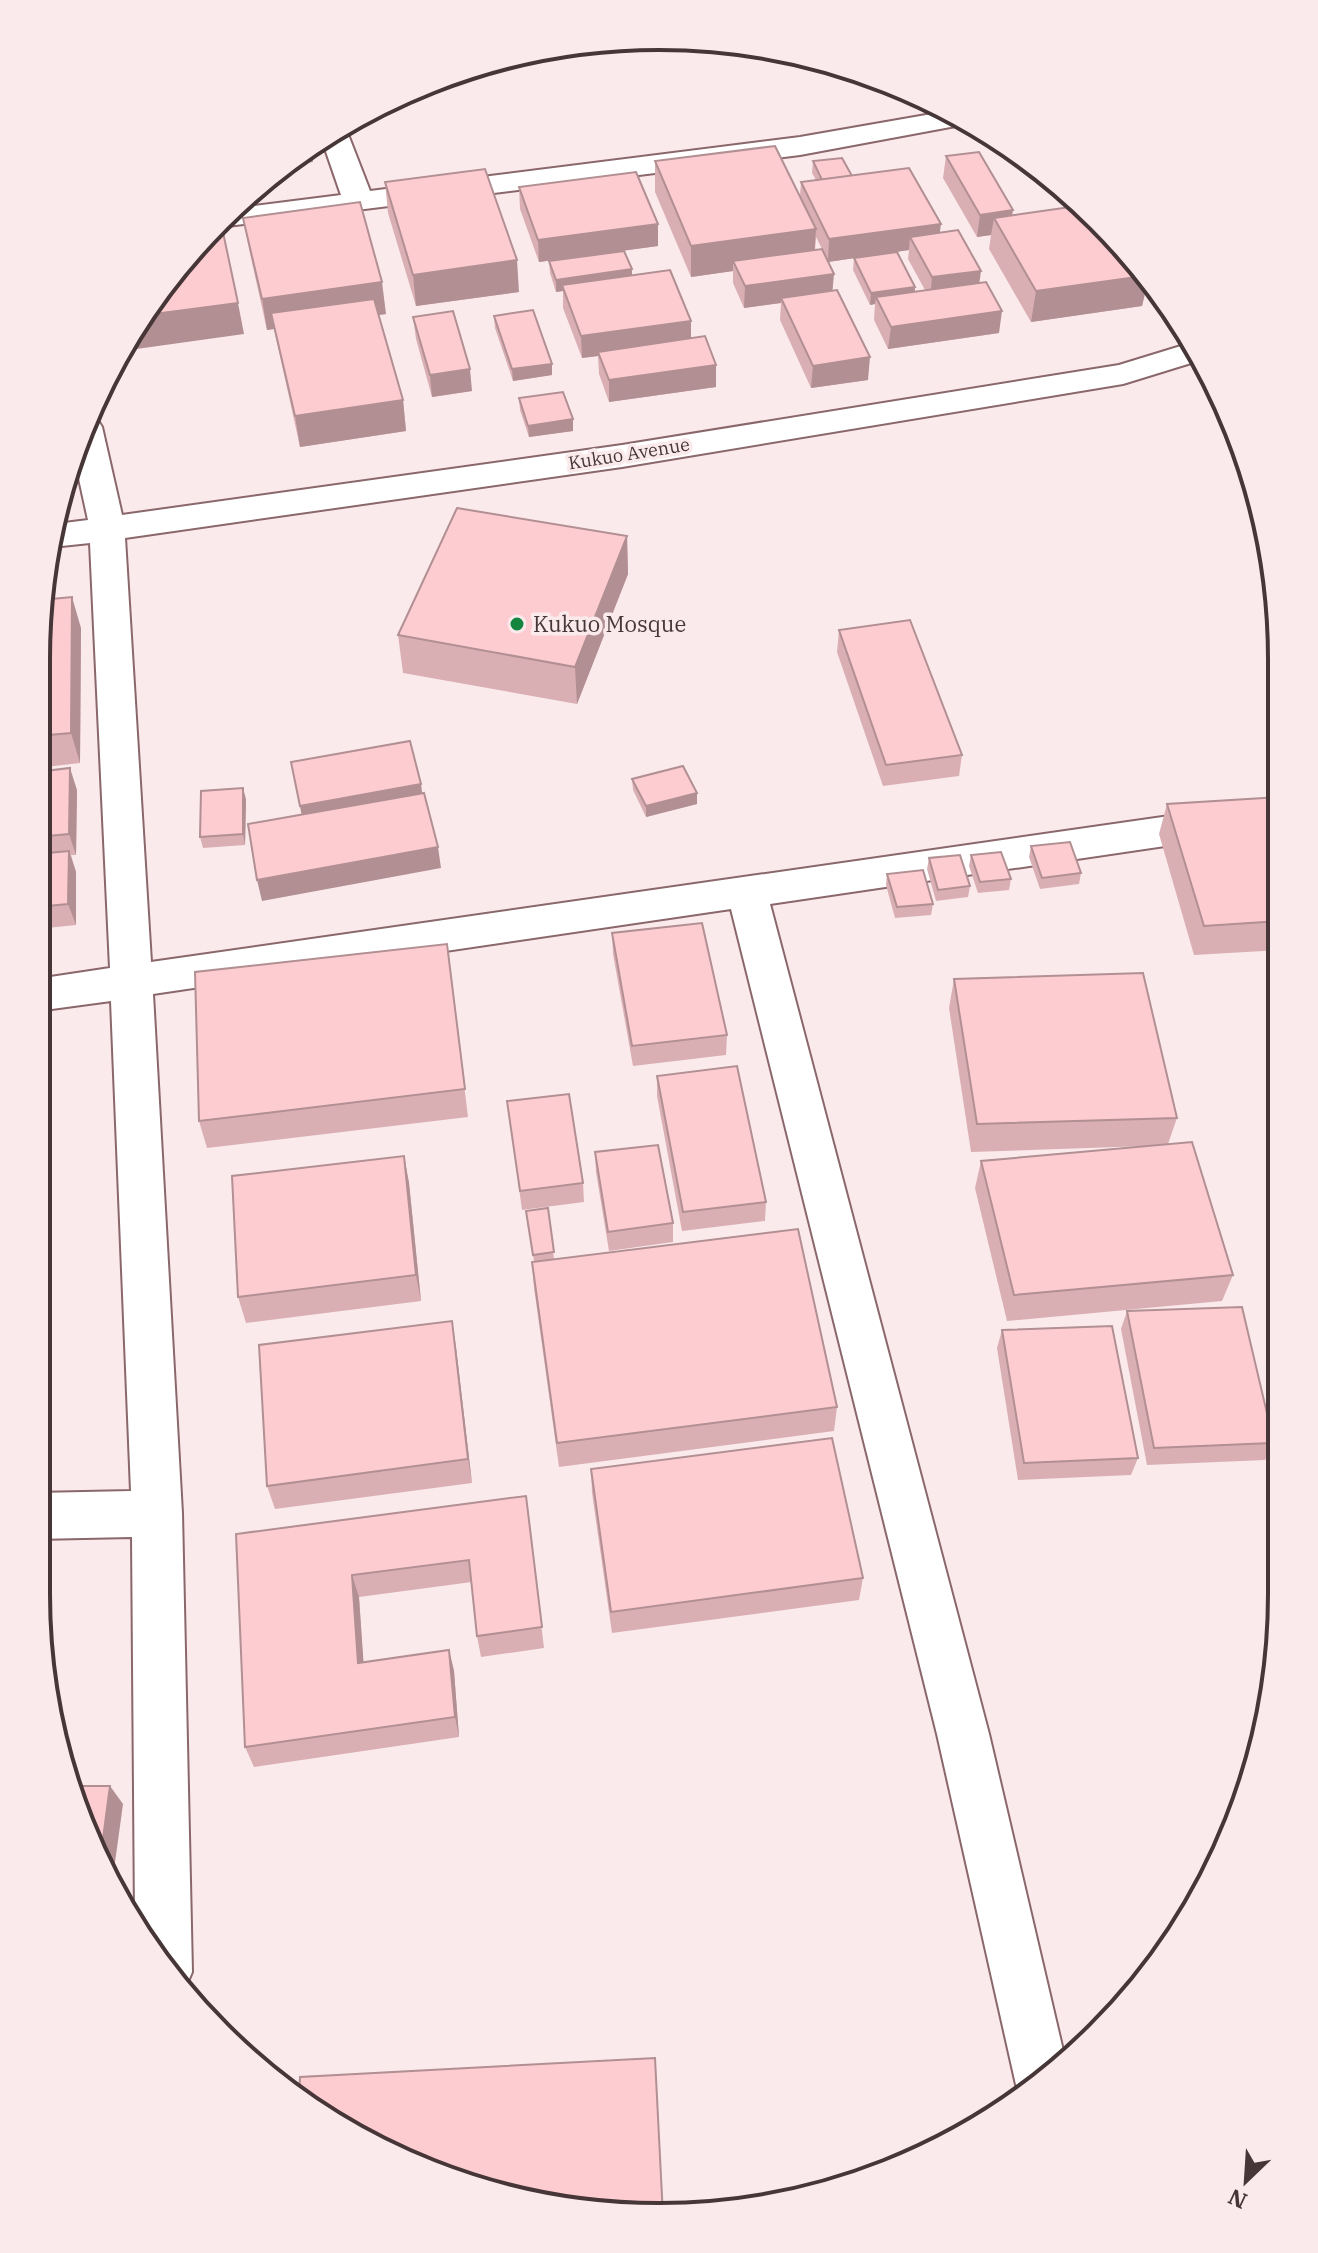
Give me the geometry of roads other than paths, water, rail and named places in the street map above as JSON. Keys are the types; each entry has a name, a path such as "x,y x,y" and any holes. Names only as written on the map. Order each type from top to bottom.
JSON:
{"street":[{"path":"240,217 800,146 943,121"},
{"path":"338,143 359,202"},
{"name":"Kukuo Avenue","path":"63,535 622,456 1123,374 1186,354"},
{"path":"89,445 107,528 131,980 157,1513 164,1947"},
{"path":"50,993 1268,816"},
{"path":"747,892 963,1734 1039,2070"},
{"path":"50,1516 157,1513"}],"place":[{"name":"Kukuo Mosque","path":"517,624"}]}
